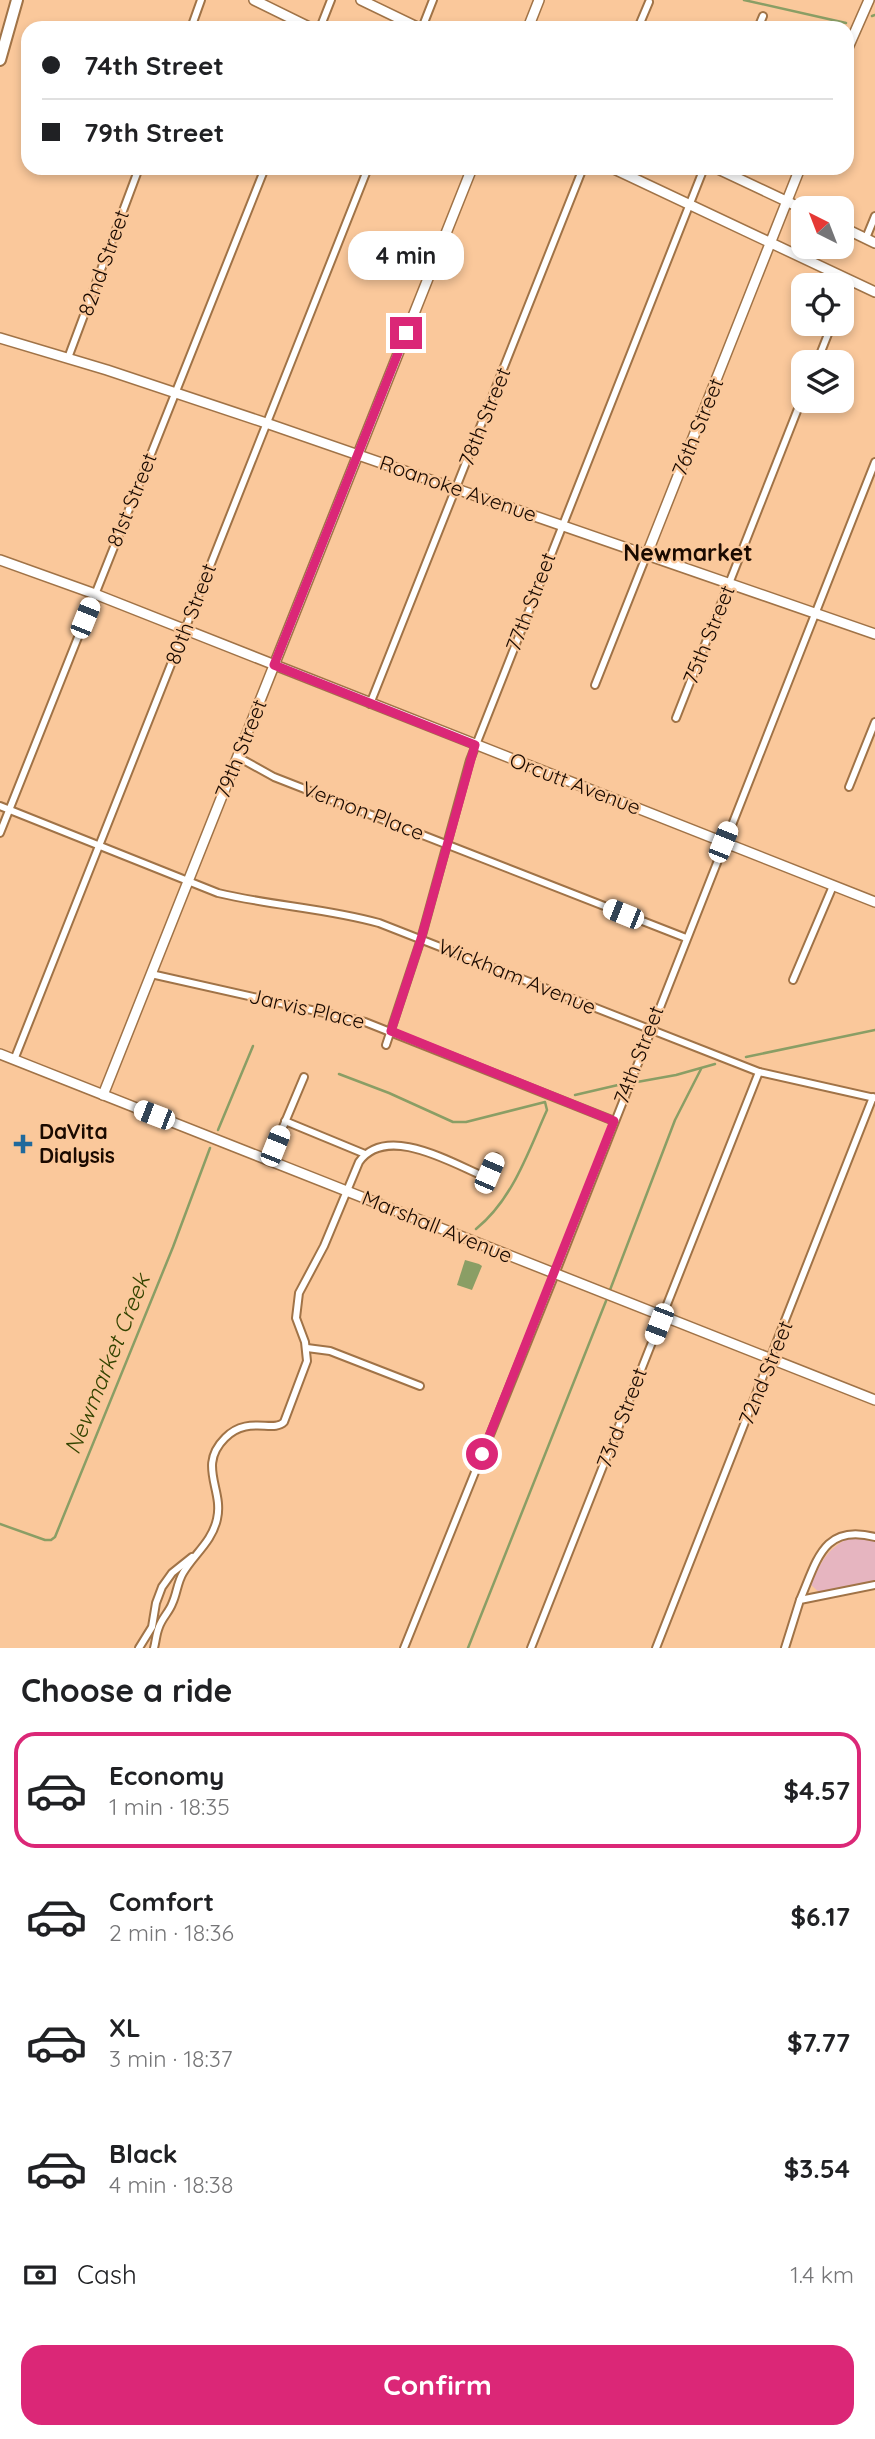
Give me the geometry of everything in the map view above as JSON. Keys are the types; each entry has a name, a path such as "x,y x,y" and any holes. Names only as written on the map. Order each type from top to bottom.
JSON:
{"highway":[{"path":"0,60 17,0"}],"street":[{"path":"194,21 201,0"},
{"path":"254,0 297,21"},
{"path":"323,21 331,0"},
{"path":"361,0 405,21"},
{"path":"423,21 433,0"},
{"path":"531,21 539,0"},
{"path":"854,34 869,0"},
{"path":"641,21 649,2"},
{"path":"761,21 763,16"},
{"name":"82nd Street","path":"68,358 136,175"},
{"name":"81st Street","path":"0,833 262,175"},
{"name":"80th Street","path":"14,1060 365,175"},
{"name":"79th Street","path":"103,1095 469,175"},
{"name":"78th Street","path":"370,704 580,175"},
{"path":"627,175 834,273"},
{"name":"77th Street","path":"386,1045 421,939 475,745 701,175"},
{"path":"731,175 791,203"},
{"name":"76th Street","path":"595,685 797,175"},
{"path":"854,233 870,240 875,216"},
{"path":"854,282 875,292"},
{"name":"Roanoke Avenue","path":"0,338 266,423 875,634"},
{"name":"75th Street","path":"676,718 796,413"},
{"name":"74th Street","path":"404,1648 555,1274 649,1029 875,462"},
{"name":"Orcutt Avenue","path":"0,560 185,629 875,902"},
{"path":"849,786 875,722"},
{"name":"Vernon Place","path":"237,757 274,777 685,938"},
{"name":"Wickham Avenue","path":"0,806 218,892 256,902 350,915 421,939 759,1072 874,1098"},
{"path":"793,980 833,886"},
{"name":"Jarvis Place","path":"151,974 365,1022 614,1121"},
{"name":"Marshall Avenue","path":"0,1054 875,1400"},
{"name":"73rd Street","path":"531,1648 759,1072"},
{"path":"275,1146 304,1077"},
{"name":"72nd Street","path":"656,1648 874,1098"},
{"path":"285,1121 365,1154 399,1144 483,1176 489,1173 496,1157"},
{"path":"154,1648 159,1627 173,1603 179,1580 211,1537 219,1514 211,1472 216,1450 225,1438 239,1428 253,1424 275,1427 282,1425 307,1361 307,1348 297,1323 296,1304 303,1283 324,1246 355,1169 365,1154"},
{"path":"307,1348 330,1351 420,1386"},
{"path":"785,1648 800,1600 817,1560 830,1542 851,1532 875,1537"},
{"path":"139,1648 152,1627 158,1596 165,1581 204,1547"},
{"path":"800,1600 875,1585"}],"shaded area":[{"path":"465,1260 482,1266 472,1290 457,1285"},
{"path":"853,1536 875,1541 875,1582 820,1593 811,1585 822,1562 831,1550"}],"waterway":[{"path":"744,0 837,21"},
{"name":"Newmarket Creek","path":"746,1057 875,1030"},
{"name":"Newmarket Creek","path":"218,1130 253,1046"},
{"name":"Newmarket Creek","path":"637,1082 715,1064"},
{"path":"610,1290 675,1120 701,1069"},
{"name":"Newmarket Creek","path":"339,1074 453,1122 466,1122 545,1102 547,1110 510,1189 489,1217 476,1229"},
{"name":"Newmarket Creek","path":"575,1095 618,1085"},
{"name":"Newmarket Creek","path":"0,1524 45,1540 55,1537 173,1247 210,1148"},
{"path":"468,1648 606,1301"}],"place":[{"name":"DaVita Dialysis","path":"23,1144"}],"district":[{"name":"Newmarket","path":"688,553"}],"route":[{"path":"406,333 274,665 475,745 421,939 391,1031 614,1121 482,1454"}]}
